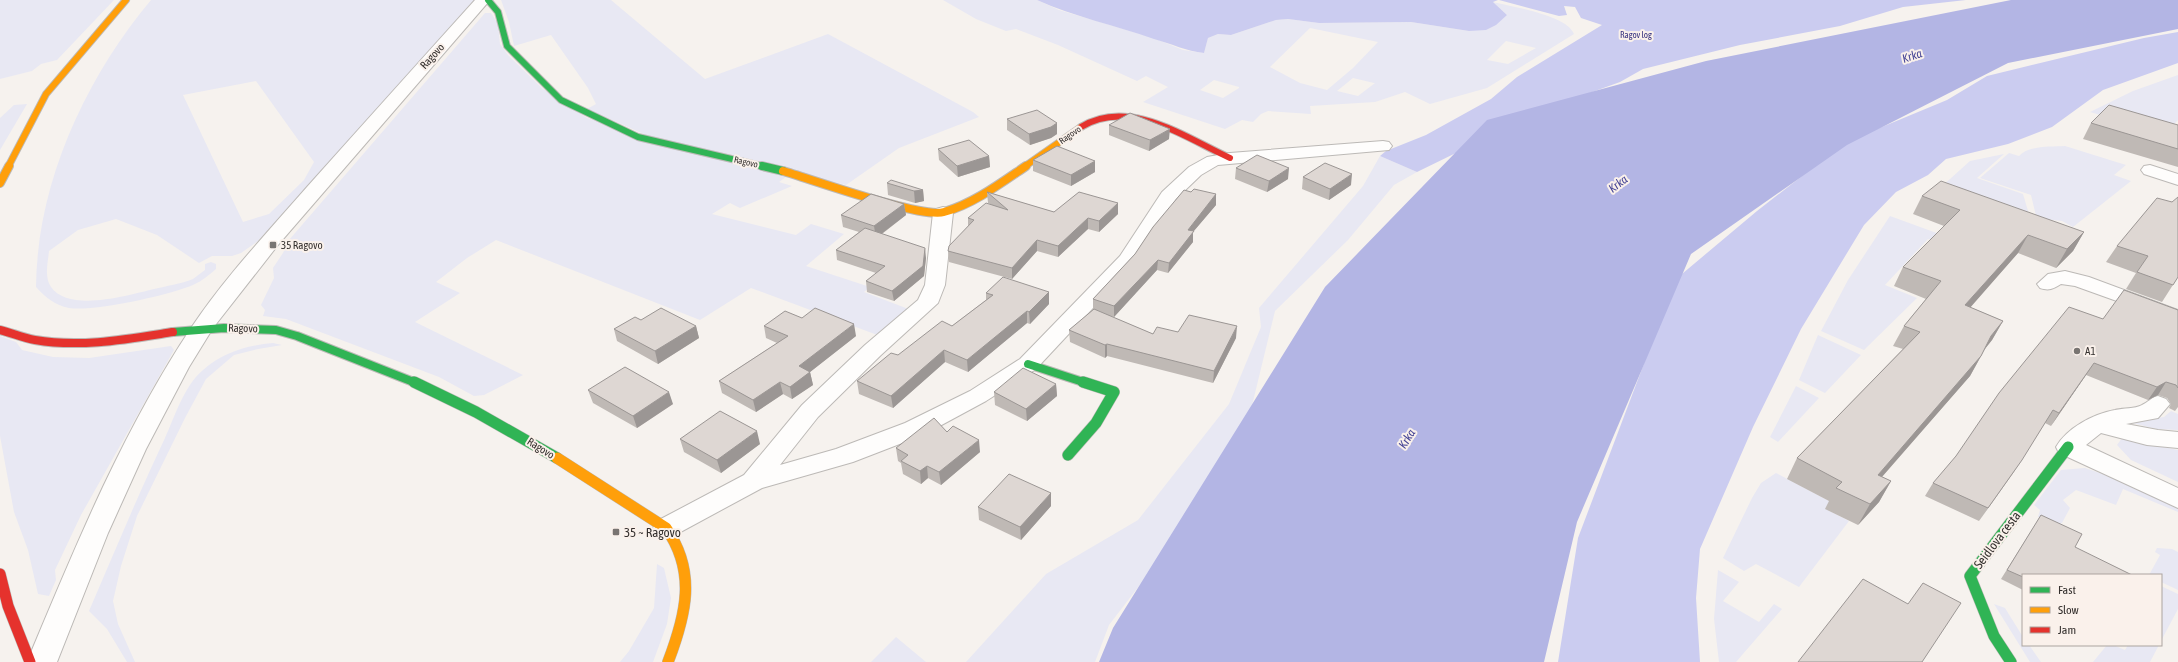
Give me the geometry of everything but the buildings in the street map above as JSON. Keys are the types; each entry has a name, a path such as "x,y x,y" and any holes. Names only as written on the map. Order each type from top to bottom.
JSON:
{"street":[{"path":"0,183 13,155 46,94 126,0"},
{"name":"Ragovo","path":"202,328 269,243 415,75 483,0"},
{"name":"Ragovo","path":"488,0 498,12 507,46 530,71 561,100 638,137 775,169 913,210 943,212 972,200 1003,182 1085,124 1112,116 1128,116 1149,122 1230,158"},
{"name":"Ragovo","path":"666,528 753,481 844,456 914,429 978,396 1028,364 1127,260 1169,196 1195,171 1214,161 1230,158 1383,146"},
{"path":"2150,170 2178,180"},
{"name":"Ragovo","path":"753,481 810,411 873,350 927,303 935,285 943,212"},
{"path":"2047,284 2055,278 2066,277 2077,279 2178,317"},
{"path":"0,330 22,339 52,343 83,344 130,339 202,328"},
{"path":"42,662 103,514 164,393 202,328"},
{"name":"Ragovo","path":"202,328 276,330 345,354 424,386 516,433 666,528 679,547 688,590 679,637 668,662"},
{"path":"1028,364 1114,392 1096,423 1068,455"},
{"name":"Seidlova cesta","path":"2012,662 1994,636 1970,576 2068,447 2098,423 2126,415 2150,412 2158,404"},
{"path":"2098,423 2121,431 2160,439 2178,440"},
{"path":"2068,447 2178,499"},
{"path":"0,574 5,618 30,662"}],"shaded area":[{"path":"0,0 114,0 57,60 41,64 32,71 0,79"},
{"path":"151,0 476,0 258,241 241,253 232,256 212,256 199,263 157,235 116,219 78,230 49,251 47,265 47,274 51,287 60,295 71,299 85,301 100,300 130,295 193,279 205,270 205,264 211,262 216,264 216,269 196,283 182,289 150,298 95,308 69,308 59,305 51,300 36,287 39,248 45,209 55,171 69,134 86,98 105,64 127,31","holes":["256,81 314,162 304,180 269,214 243,222 183,95"]},
{"path":"501,0 611,0 705,79 828,34 973,112 979,117 899,148 846,185 646,135 587,109 596,104 588,88 551,35 514,46 509,22"},
{"path":"943,0 1037,0 1059,10 1154,38 1183,50 1204,53 1208,38 1218,34 1231,35 1276,20 1288,19 1319,23 1411,22 1469,31 1507,15 1493,2 1525,9 1550,17 1569,27 1574,34 1487,88 1430,104 1405,92 1375,102 1310,106 1311,114 1268,111 1261,114 1253,122 1242,120 1225,129 1143,102 1168,87 1146,76 1137,81 1058,45 1016,29 1006,31 976,19","holes":["1310,28 1378,42 1353,68 1327,90 1300,83 1270,67","1506,41 1536,48 1508,64 1487,60","1353,78 1375,83 1358,96 1337,91","1214,80 1239,87 1223,98 1200,90"]},
{"path":"485,13 491,13 498,24 500,44 508,55 543,89 587,118 786,177 779,182 792,186 740,208 730,203 712,214 796,235 811,224 844,234 806,266 870,287 864,292 911,310 880,336 751,288 700,320 496,240 467,258 436,282 460,293 415,322 523,375 484,395 474,396 439,377 286,319 263,316 265,310 261,305 274,278 273,268 283,253 289,240"},
{"path":"2178,75 2178,120 2165,134 2090,112 2133,91"},
{"path":"27,104 0,150 0,118 14,105"},
{"path":"2065,146 2126,165 2114,175 2131,181 2073,227 2062,221 2044,219 2038,224 2031,195 1980,178 2009,153 2019,156 2023,152 2034,148"},
{"path":"2004,154 1977,178 2023,194 2031,221 1940,188 1970,161"},
{"path":"1380,156 1417,172 1394,185 1348,240 1275,311 1248,422 1203,503 1109,625 1095,662 966,662 1046,574 1138,520 1229,404 1261,327 1259,308 1363,186"},
{"path":"1890,216 1964,243 1959,249 1928,239 1885,285 1917,298 1864,350 1821,331 1848,280"},
{"path":"1818,335 1861,355 1825,393 1799,380"},
{"path":"0,336 16,342 22,350 53,357 89,358 171,346 174,350 81,515 55,570 56,580 49,596 38,594 28,550 14,512 0,436"},
{"path":"273,343 282,345 234,355 206,379 185,418 137,516 121,566 113,601 118,624 135,662 127,662 107,629 89,611 185,393 196,377 218,359 245,348"},
{"path":"1796,386 1819,398 1778,442 1770,437"},
{"path":"2171,411 2178,414 2178,430 2156,429 2133,423 2133,421 2164,417"},
{"path":"2122,438 2178,450 2178,482 2131,460 2117,445"},
{"path":"2085,468 2121,481 2178,509 2178,512 2123,489 2116,505 2076,490 2063,500 2070,508 2062,523 2056,526 2038,517 2040,510 2034,505 2061,470"},
{"path":"1776,473 1831,502 1826,509 1849,521 1799,587 1756,564 1744,571 1723,558 1752,498 1761,483"},
{"path":"2157,548 2172,549 2178,552 2178,590 2162,582 2162,574 2150,574 2160,555 2155,552"},
{"path":"657,564 664,568 671,598 667,624 653,662 620,662 629,651 654,608"},
{"path":"1718,570 1739,582 1723,601 1759,622 1774,604 1782,609 1736,662 1719,662 1714,619"},
{"path":"2162,586 2178,594 2178,609 2162,639"},
{"path":"1994,604 2005,608 2022,635 2022,646 2030,646 2041,662 2030,662"},
{"path":"896,637 926,662 871,662"},
{"path":"2106,646 2115,646 2125,650 2127,646 2158,646 2150,662 2093,662"}],"green space":[{"path":"1037,0 1498,0 1493,2 1507,15 1496,25 1486,30 1469,31 1411,22 1319,23 1288,19 1276,20 1231,35 1218,34 1208,38 1204,53 1185,49 1080,16"},
{"name":"Ragov log","path":"1499,0 1966,0 1903,7 1840,26 1740,45 1643,69 1620,82 1548,108 1417,172 1380,156 1386,151 1426,135 1491,99 1517,77 1602,25 1581,18 1575,7 1564,6 1567,15 1559,16"},
{"path":"2178,32 2178,63 2103,90 2052,127 2008,144 1946,159 1928,175 1896,192 1864,225 1801,329 1753,427 1700,549 1696,598 1700,662 1558,662 1578,538 1676,279 1757,211 1838,148 1865,134 1947,100 1987,76 2144,38"}],"water":[{"name":"Krka","path":"2011,0 2178,0 2178,29 2008,63 1847,145 1691,254 1577,522 1544,662 1099,662 1113,628 1325,287 1487,120 1706,61"}],"traffic: fast":[{"path":"488,0 498,12 507,46 561,100 638,137 783,171"},
{"path":"173,332 237,327 263,328 290,334 420,384 503,426 557,458"},
{"path":"1028,364 1114,392 1096,423 1068,455"},
{"path":"2011,662 1994,636 1970,576 2068,447"}],"traffic: slow":[{"path":"0,183 46,94 126,0"},
{"path":"783,171 913,210 943,213 972,200 1003,182 1081,127"},
{"path":"557,458 666,528 677,543 683,560 686,589 682,619 668,662"}],"traffic: jam":[{"path":"1081,127 1103,118 1116,116 1139,118 1179,134 1230,158"},
{"path":"0,330 35,340 70,343 104,342 173,332"},
{"path":"0,574 8,606 30,662"}],"place":[{"name":"35 Ragovo","path":"273,245"},
{"name":"A1","path":"2077,351"},
{"name":"35 ~ Ragovo","path":"616,532"}]}
